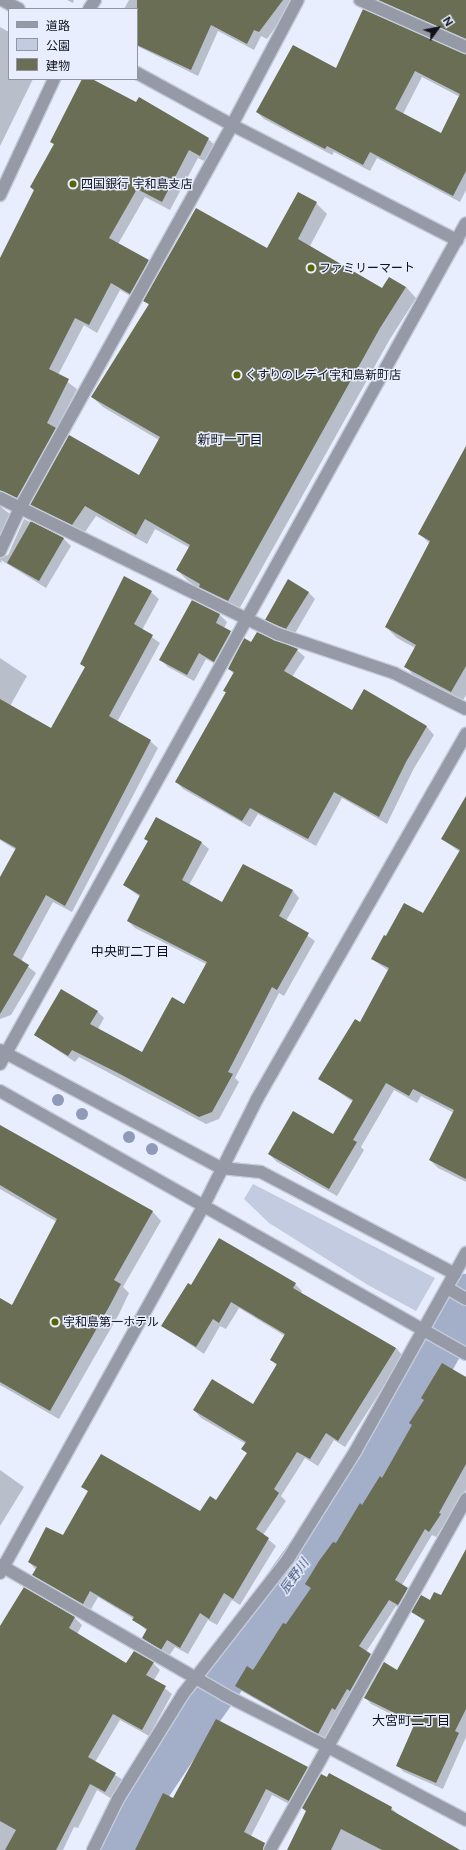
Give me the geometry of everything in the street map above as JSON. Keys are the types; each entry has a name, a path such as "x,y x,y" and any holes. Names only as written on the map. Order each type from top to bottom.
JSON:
{"street":[{"path":"2,0 17,8"},
{"path":"0,552 20,508 232,125 298,0"},
{"path":"360,0 466,47"},
{"path":"138,74 232,125 457,240"},
{"path":"0,195 54,80"},
{"path":"0,1064 3,1052 248,618 466,223"},
{"path":"0,498 278,634 394,673 466,709"},
{"path":"466,734 257,1100 221,1168 204,1205 98,1392 1,1568 225,1696 328,1747 466,1820"},
{"path":"3,1052 221,1168 261,1172 455,1274"},
{"path":"0,1091 204,1205 428,1334 465,1352"},
{"path":"93,1850 118,1799 183,1694 201,1681 288,1559 428,1334 456,1293 455,1274 466,1253"},
{"path":"270,1850 466,1500"}],"green space":[{"path":"253,1184 435,1278 416,1311 368,1285 269,1223 244,1199"}],"building":[{"path":"137,0 283,0 259,32 254,30 247,44 211,25 191,70 138,45"},
{"path":"378,0 466,0 466,39"},
{"path":"363,9 466,54 466,171 453,196 370,152 363,165 327,146 325,149 256,112 293,45 336,68","holes":["415,71 460,94 441,133 395,109"]},
{"path":"81,80 94,80 136,102 139,97 209,138 200,156 189,150 162,202 137,189 109,238 149,260 130,294 111,283 89,325 75,318 49,369 69,379 47,423 56,428 17,498 0,490 0,258 34,190 30,187 54,144 50,142"},
{"path":"298,192 317,202 298,239 382,288 389,277 406,287 380,328 228,601 199,587 200,584 176,570 190,545 145,519 136,535 85,506 72,525 30,505 69,435 139,475 160,437 91,397 149,304 143,301 196,208 267,248"},
{"path":"466,446 466,666 451,692 404,667 416,645 385,627 430,541 418,534"},
{"path":"31,521 64,538 39,581 7,563"},
{"path":"124,576 152,591 134,624 153,635 109,716 151,740 65,906 46,895 13,955 29,965 0,1014 0,877 16,848 0,839 0,699 51,728 85,667 80,664"},
{"path":"288,579 309,592 286,629 265,620"},
{"path":"192,600 220,614 216,623 231,631 214,662 199,653 187,675 159,660"},
{"path":"257,632 298,649 284,671 352,710 364,689 427,726 406,762 379,817 334,792 308,839 250,808 242,821 175,782 226,692 223,691 234,672 228,669 244,638 251,642"},
{"path":"466,796 466,1179 429,1160 454,1110 413,1089 409,1096 386,1083 353,1140 357,1142 329,1189 268,1154 293,1111 333,1134 353,1100 318,1079 355,1019 360,1022 389,968 371,959 384,935 386,936 404,903 423,913 460,850 441,839"},
{"path":"156,817 202,842 182,880 222,902 243,864 293,890 279,916 309,933 277,990 272,987 228,1072 233,1074 212,1112 199,1117 72,1050 68,1056 34,1035 61,989 98,1011 90,1024 142,1052 172,997 184,1004 207,962 127,921 140,895 123,885 148,841 144,839"},
{"path":"0,1125 153,1211 114,1280 121,1284 50,1411 0,1382 0,1298 12,1305 57,1219 0,1185"},
{"path":"219,1238 296,1283 293,1288 396,1348 338,1441 326,1433 310,1459 297,1452 274,1489 279,1493 256,1529 269,1538 233,1599 224,1593 209,1619 200,1613 180,1648 167,1640 161,1650 142,1638 147,1629 132,1620 134,1617 90,1591 83,1604 32,1575 37,1567 28,1562 46,1527 63,1535 88,1491 81,1487 101,1454 200,1511 210,1496 216,1500 247,1453 241,1449 246,1442 193,1410 212,1379 253,1404 277,1364 270,1360 285,1334 231,1302 219,1323 213,1319 196,1347 161,1326 188,1283 191,1285"},
{"path":"442,1363 466,1377 466,1464 439,1513 441,1514 429,1532 425,1529 395,1580 408,1588 398,1605 389,1600 359,1646 371,1654 350,1691 347,1689 335,1710 332,1708 318,1734 235,1686 247,1666 253,1670 283,1623 286,1624 311,1588 305,1584 319,1561 333,1542 336,1543 360,1503 362,1505 380,1476 382,1478 412,1425 409,1423 424,1400 421,1398"},
{"path":"466,1549 466,1709 455,1731 459,1733 436,1783 396,1766 415,1723 364,1698 384,1662 397,1670 425,1620 411,1612 421,1595 430,1600 434,1592 441,1595"},
{"path":"24,1587 75,1617 69,1628 126,1663 134,1651 154,1662 146,1675 166,1686 142,1730 113,1714 88,1757 116,1773 105,1792 90,1784 56,1850 5,1850 16,1830 0,1821 0,1626"},
{"path":"216,1719 308,1767 289,1801 266,1789 244,1832 265,1843 263,1850 135,1850 163,1793 173,1798"},
{"path":"329,1773 392,1807 391,1810 460,1850 382,1850 341,1829 331,1850 287,1850 306,1811 302,1808 321,1774 327,1777"}],"waterway":[{"name":"辰野川","path":"113,1850 141,1795 189,1723 364,1478 466,1297"}],"place":[{"name":"四国銀行 宇和島支店","path":"73,184"},
{"name":"ファミリーマート","path":"311,268"},
{"name":"くすりのレデイ宇和島新町店","path":"237,375"},
{"name":"宇和島第一ホテル","path":"55,1322"}],"district":[{"name":"新町一丁目","path":"230,439"},
{"name":"中央町二丁目","path":"130,951"},
{"name":"大宮町二丁目","path":"411,1720"}]}
